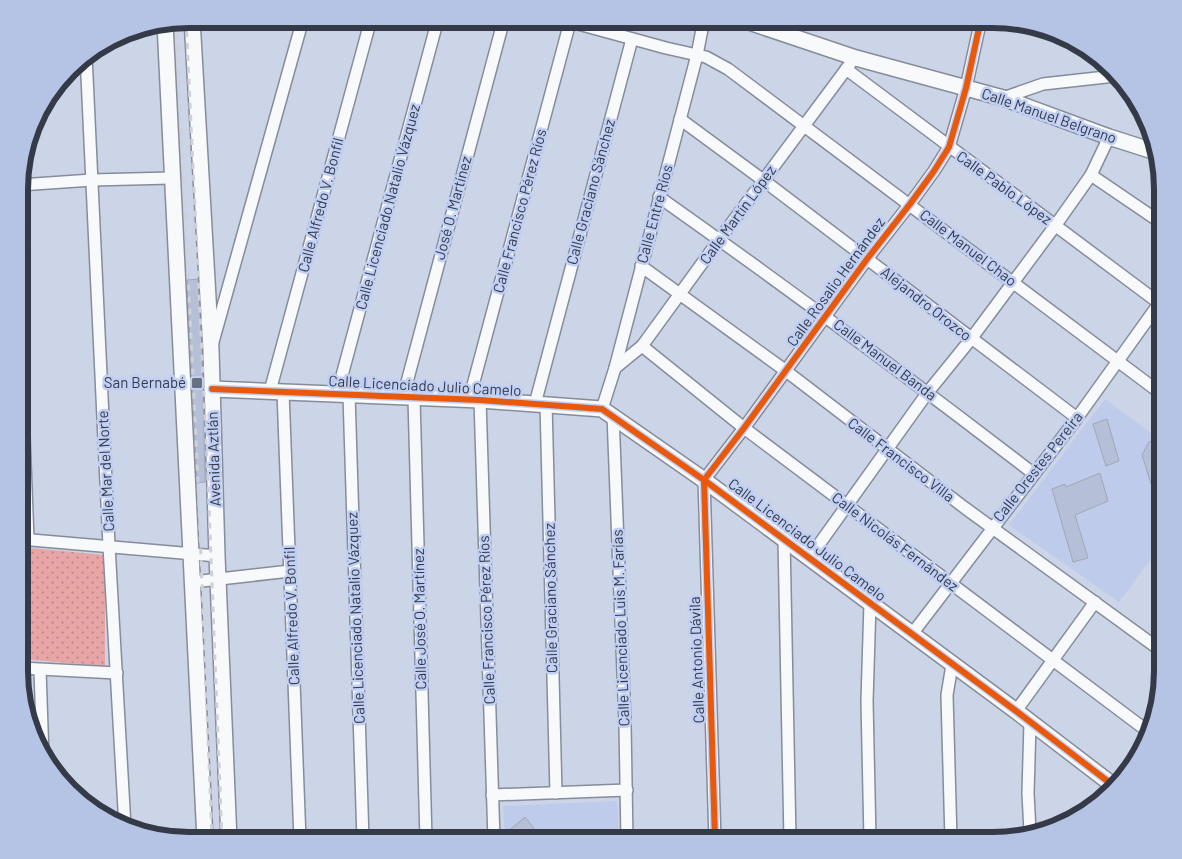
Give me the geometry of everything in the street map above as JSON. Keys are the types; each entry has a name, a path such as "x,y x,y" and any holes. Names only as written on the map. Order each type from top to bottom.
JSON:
{"main road":[{"name":"Avenida Aztlán","path":"193,28 211,350 217,556 229,831"},
{"name":"Calle Manuel Belgrano","path":"763,28 851,63 1003,98 1150,150"},
{"name":"Avenida Aztlán","path":"164,30 205,831"},
{"name":"Calle Licenciado Julio Camelo","path":"212,389 475,400 541,404 607,412 810,557 1109,783"}],"street":[{"path":"211,350 300,28"},
{"name":"Calle Alfredo V. Bonfil","path":"300,831 290,571 277,392 369,28"},
{"name":"Calle Licenciado Natalio Vázquez","path":"363,831 343,395 436,28"},
{"name":"José O. Martínez","path":"408,398 502,28"},
{"name":"Calle Francisco Pérez Ríos","path":"494,831 475,400 563,28"},
{"name":"Calle Manuel Chao","path":"593,28 706,57 728,69 1154,388"},
{"name":"Calle Entre Ríos","path":"607,412 615,368 697,55 702,28"},
{"name":"Calle Rosalio Hernández","path":"704,480 786,371 867,258 934,171 948,147 966,88 979,28"},
{"name":"Calle Graciano Sánchez","path":"556,793 541,404 632,39"},
{"name":"Calle Martín López","path":"615,368 642,346 851,63"},
{"name":"Calle Pablo López","path":"851,63 948,147 1154,296"},
{"name":"Calle Mar del Norte","path":"86,64 109,546 125,818"},
{"path":"1003,98 1043,84 1110,77"},
{"name":"Alejandro Orozco","path":"680,119 1077,418"},
{"path":"810,557 928,392 971,339 1056,226 1091,175 1109,137"},
{"path":"1091,175 1154,218"},
{"path":"28,185 92,180 171,178"},
{"name":"Calle Manuel Banda","path":"659,197 826,316 1034,474"},
{"name":"Calle Francisco Villa","path":"641,266 786,371 886,449 1154,645"},
{"name":"Calle Orestes Pereira","path":"912,634 949,583 1077,418 1154,313"},
{"name":"Calle Nicolás Fernández","path":"642,346 744,428 1144,728"},
{"name":"Calle José O. Martínez","path":"408,398 426,831"},
{"name":"Calle Licenciado Luis M. Farías","path":"607,412 627,790 627,832"},
{"name":"Calle Antonio Dávila","path":"704,480 715,832"},
{"path":"28,539 217,556"},
{"path":"784,540 790,832"},
{"path":"193,582 290,571"},
{"path":"1016,711 1095,602"},
{"path":"870,603 867,701 870,832"},
{"path":"951,832 947,695 952,665"},
{"path":"28,669 117,673"},
{"path":"40,670 42,737"},
{"path":"1030,723 1028,793 1030,827"},
{"path":"492,795 627,790"}],"shaded area":[{"path":"1105,399 1154,435 1154,554 1119,602 1009,525"},
{"path":"28,548 105,555 105,666 28,660"},
{"path":"617,801 619,832 504,831 503,806"}],"building":[{"path":"198,279 202,350 205,482 197,483 187,280"},
{"path":"1107,419 1119,461 1106,466 1093,424"},
{"path":"1154,441 1154,483 1151,484 1142,455 1149,442"},
{"path":"1100,473 1108,501 1075,515 1088,558 1073,562 1052,489 1065,484 1066,487"},
{"path":"525,817 536,831 508,831"}],"railway":[{"path":"186,28 208,481 222,831"},
{"path":"176,29 198,482 212,831"}],"cycle path":[{"path":"715,832 704,480 867,259 910,204 949,147 966,88 979,28"},
{"path":"212,389 480,400 602,409 704,480 1109,783"}],"place":[{"name":"San Bernabé","path":"197,383"}]}
